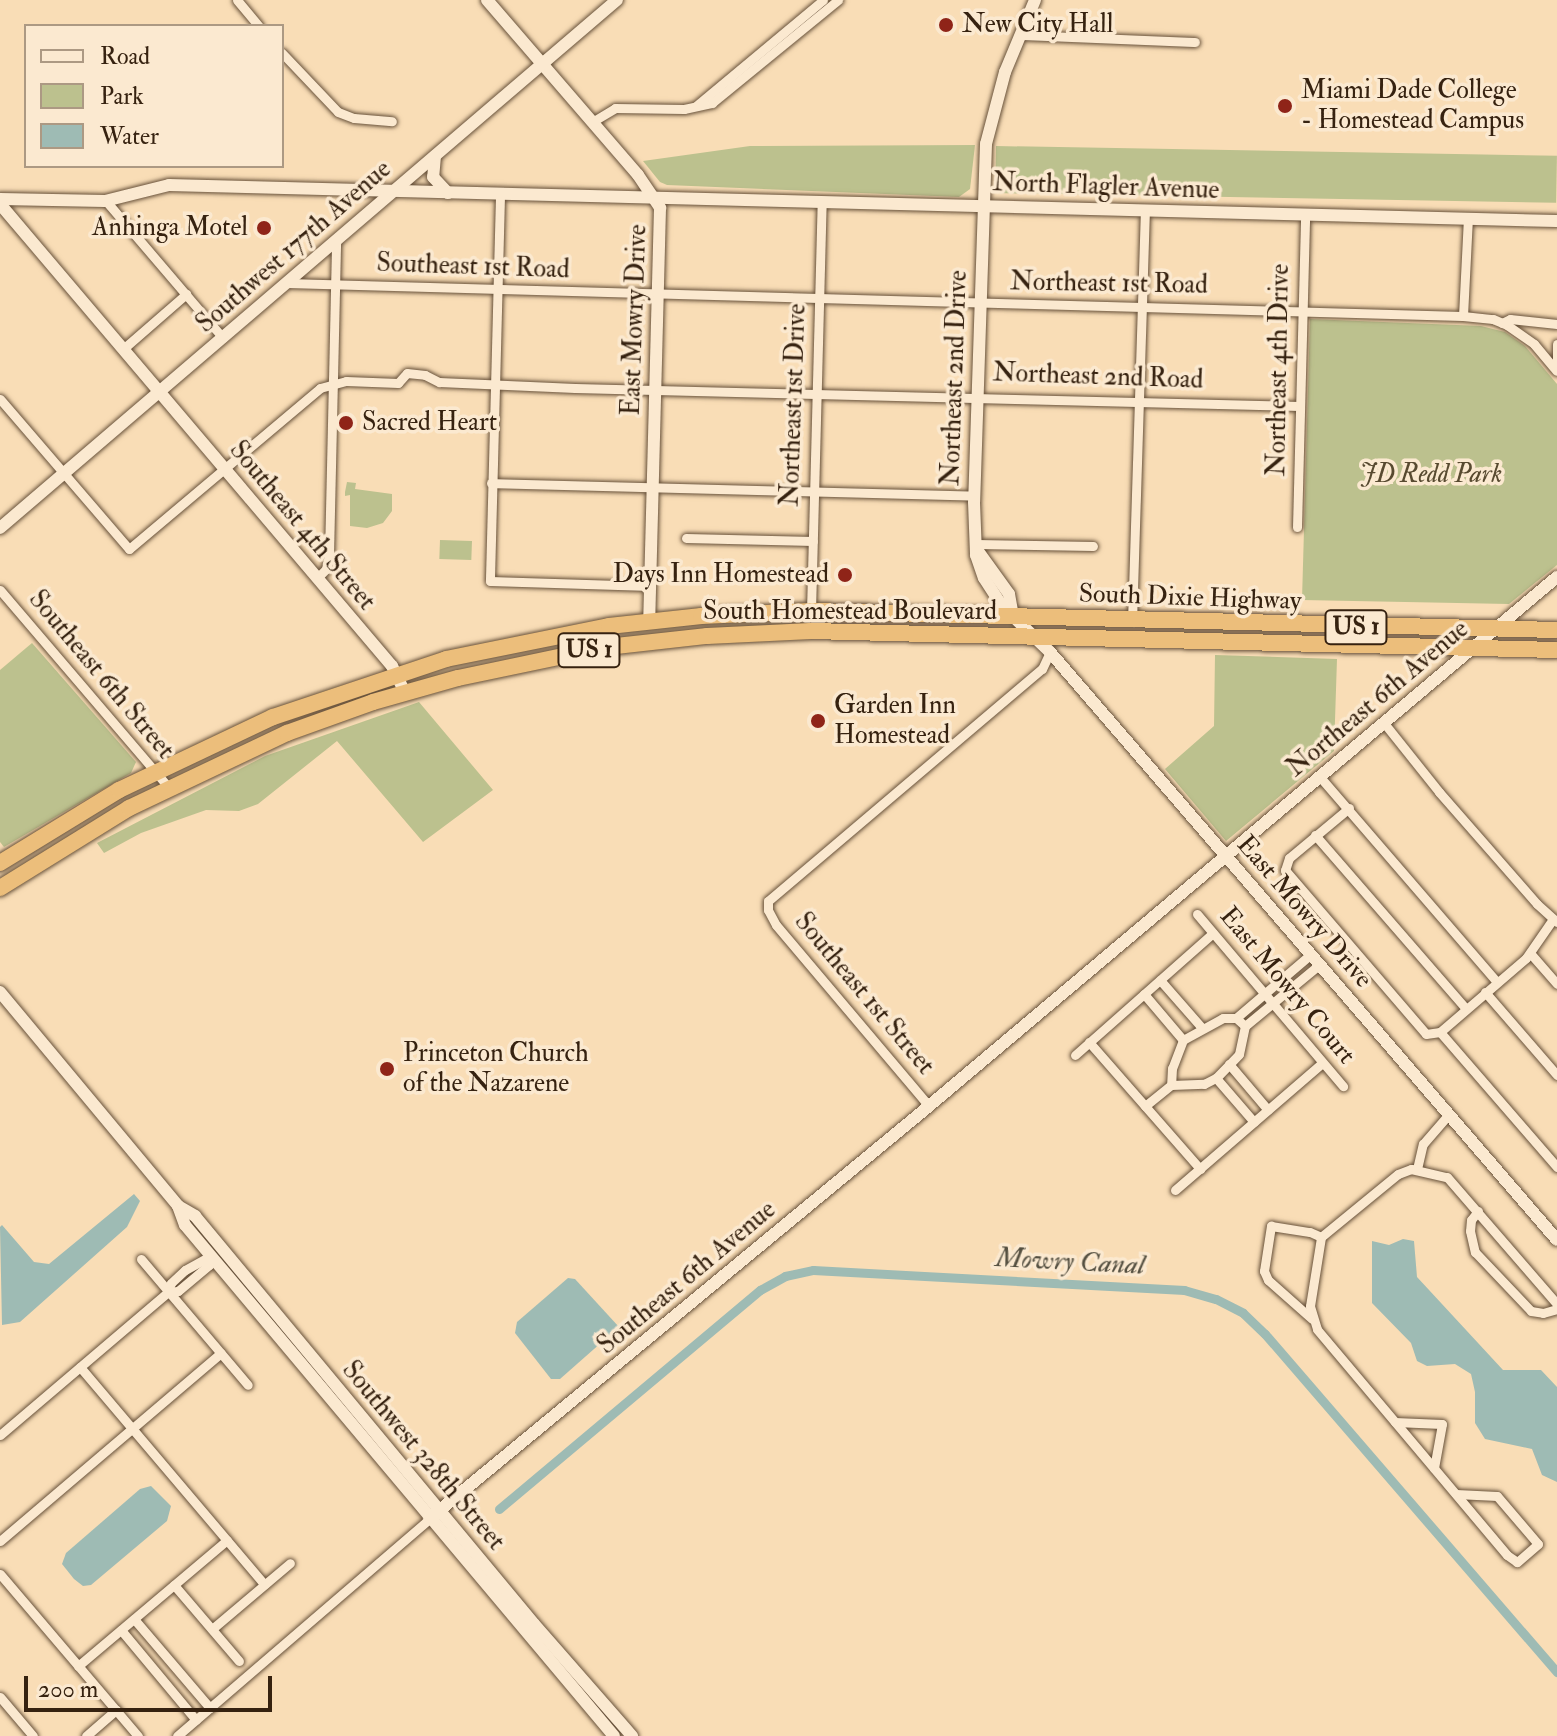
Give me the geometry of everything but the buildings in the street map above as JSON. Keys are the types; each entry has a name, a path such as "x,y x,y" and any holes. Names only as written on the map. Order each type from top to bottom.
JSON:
{"highway":[{"name":"South Homestead Boulevard","path":"0,863 154,771 273,717 397,673 522,641 649,620 754,613 811,611 1013,617"},
{"path":"659,640 669,631 737,625 754,613"},
{"name":"South Dixie Highway","path":"1013,617 1495,631 1557,630"},
{"path":"559,655 575,643 637,633 649,620"},
{"name":"South Homestead Boulevard","path":"0,888 86,832 168,787 287,733 405,693 559,655 659,640 811,631 1034,636"},
{"name":"South Dixie Highway","path":"1034,636 1557,650"}],"street":[{"path":"237,0 257,24"},
{"name":"East Mowry Drive","path":"487,0 654,196 660,212 649,620"},
{"name":"Southwest 177th Avenue","path":"0,528 617,0"},
{"path":"592,122 615,108 695,107 823,3 838,0"},
{"name":"Northeast 2nd Drive","path":"977,548 974,496 979,303 982,205 989,128 1005,72 1035,0"},
{"path":"1021,35 1195,42"},
{"path":"284,60 338,112 392,121"},
{"path":"435,156 433,177 448,193"},
{"name":"North Flagler Avenue","path":"0,202 106,201 169,185 500,196 654,196 1557,221"},
{"path":"500,196 490,581 650,586"},
{"path":"106,201 223,338"},
{"name":"Northeast 1st Drive","path":"811,611 822,201"},
{"name":"Southeast 4th Street","path":"0,202 397,673 405,693"},
{"path":"1132,622 1145,209"},
{"name":"Northeast 4th Drive","path":"1297,527 1305,214"},
{"path":"1463,316 1468,218"},
{"path":"317,578 326,569 329,555 336,241"},
{"name":"Southeast 1st Road","path":"287,283 658,294"},
{"path":"123,349 186,294"},
{"name":"Northeast 1st Road","path":"658,294 1463,316 1502,323 1510,319 1557,324"},
{"path":"1502,323 1528,339 1557,371"},
{"path":"1557,344 1557,363"},
{"name":"Northeast 2nd Road","path":"334,382 398,383 407,373 425,375 439,382 1300,406"},
{"path":"0,399 129,549 320,388 334,382"},
{"path":"491,483 974,496"},
{"path":"686,538 813,541"},
{"path":"1013,617 1009,594 977,548 991,544 1093,546"},
{"name":"Northeast 6th Avenue","path":"1227,855 1557,577"},
{"name":"Southeast 6th Street","path":"0,590 168,787"},
{"name":"East Mowry Drive","path":"1013,617 1050,652 1557,1240"},
{"path":"1042,669 1050,652"},
{"path":"1042,669 1062,666"},
{"name":"Southeast 1st Street","path":"929,1106 776,925 768,910 774,893 1042,669"},
{"path":"1349,808 1287,860 1286,873 1422,1031 1431,1036 1440,1032 1530,953 1555,921 1382,726"},
{"path":"1320,777 1497,982"},
{"path":"1315,835 1466,1009"},
{"name":"Southeast 6th Avenue","path":"177,1736 434,1514 929,1106 1227,855"},
{"name":"East Mowry Court","path":"1197,914 1343,1086"},
{"path":"1075,1055 1213,933"},
{"path":"1530,953 1557,984"},
{"path":"1171,1085 1172,1068 1183,1040 1223,1018 1236,1018 1316,959"},
{"path":"1145,1106 1171,1085 1204,1084 1216,1078 1239,1054 1245,1026 1272,1004 1316,959"},
{"path":"1160,980 1202,1028"},
{"name":"Southwest 328th Street","path":"0,992 178,1206 185,1225 210,1256 632,1736"},
{"path":"1485,992 1557,1075"},
{"path":"1144,994 1183,1040"},
{"path":"1236,1018 1245,1026"},
{"path":"1440,1032 1557,1167"},
{"path":"1089,1042 1200,1169"},
{"path":"1175,1190 1322,1063"},
{"path":"1229,1064 1268,1110"},
{"path":"1216,1078 1254,1122"},
{"path":"1417,1169 1423,1144 1449,1114"},
{"path":"1312,1319 1310,1306 1321,1237 1390,1179 1417,1169 1447,1177 1478,1211 1557,1306 1543,1313 1531,1311 1475,1252 1470,1231 1471,1220 1478,1211"},
{"name":"Southwest 328th Street","path":"178,1206 195,1216 614,1736"},
{"path":"1321,1237 1271,1226 1264,1271 1268,1280 1312,1319 1395,1422 1507,1555 1517,1562 1538,1544 1497,1496 1456,1494"},
{"path":"0,1435 168,1292 178,1291 182,1280 209,1265 210,1256"},
{"path":"141,1259 248,1385"},
{"path":"0,1541 221,1353"},
{"path":"80,1367 264,1584"},
{"path":"1395,1422 1442,1424 1434,1468"},
{"path":"78,1666 227,1540"},
{"path":"212,1629 290,1563"},
{"path":"0,1574 138,1736"},
{"path":"174,1585 239,1661"},
{"path":"134,1619 210,1708"},
{"path":"121,1630 196,1720"},
{"path":"136,1648 150,1637"},
{"path":"0,1697 33,1736"},
{"path":"86,1736 116,1710"}],"green space":[{"path":"975,145 970,189 959,197 667,185 660,182 643,161 750,146"},
{"path":"996,146 1557,156 1556,203 995,193"},
{"name":"JD Redd Park","path":"1310,319 1481,326 1505,332 1525,346 1557,384 1557,565 1509,604 1302,600"},
{"path":"347,482 356,483 355,489 392,494 392,511 383,523 367,528 350,526 350,495 345,496"},
{"path":"440,540 472,541 471,560 439,559"},
{"path":"32,643 136,762 131,773 4,847 0,842 0,670"},
{"path":"1215,655 1337,659 1334,751 1226,841 1165,769 1214,726"},
{"path":"419,702 493,790 423,842 337,741 258,804 239,811 206,810 141,833 104,853 97,843 265,756"}],"water":[{"path":"134,1194 140,1201 127,1227 20,1322 2,1325 2,1225 34,1262 49,1264"},
{"path":"1403,1239 1414,1241 1417,1277 1503,1370 1541,1370 1557,1387 1557,1482 1542,1475 1532,1449 1485,1439 1475,1423 1475,1392 1471,1374 1455,1364 1427,1366 1417,1361 1411,1343 1372,1303 1372,1241 1389,1245"},
{"path":"568,1278 575,1279 619,1327 560,1379 551,1379 515,1333 517,1322"},
{"path":"151,1486 171,1506 167,1521 91,1585 83,1586 62,1564 66,1553 140,1489"}],"waterway":[{"name":"Mowry Canal","path":"499,1509 760,1290 785,1276 813,1270 1184,1290 1216,1299 1243,1313 1265,1334 1557,1672"}],"place":[{"name":"New City Hall","path":"946,25"},
{"name":"Miami Dade College - Homestead Campus","path":"1285,106"},
{"name":"Anhinga Motel","path":"264,228"},
{"name":"Sacred Heart","path":"346,423"},
{"name":"Days Inn Homestead","path":"845,575"},
{"name":"Garden Inn Homestead","path":"818,721"},
{"name":"Princeton Church of the Nazarene","path":"387,1069"}]}
